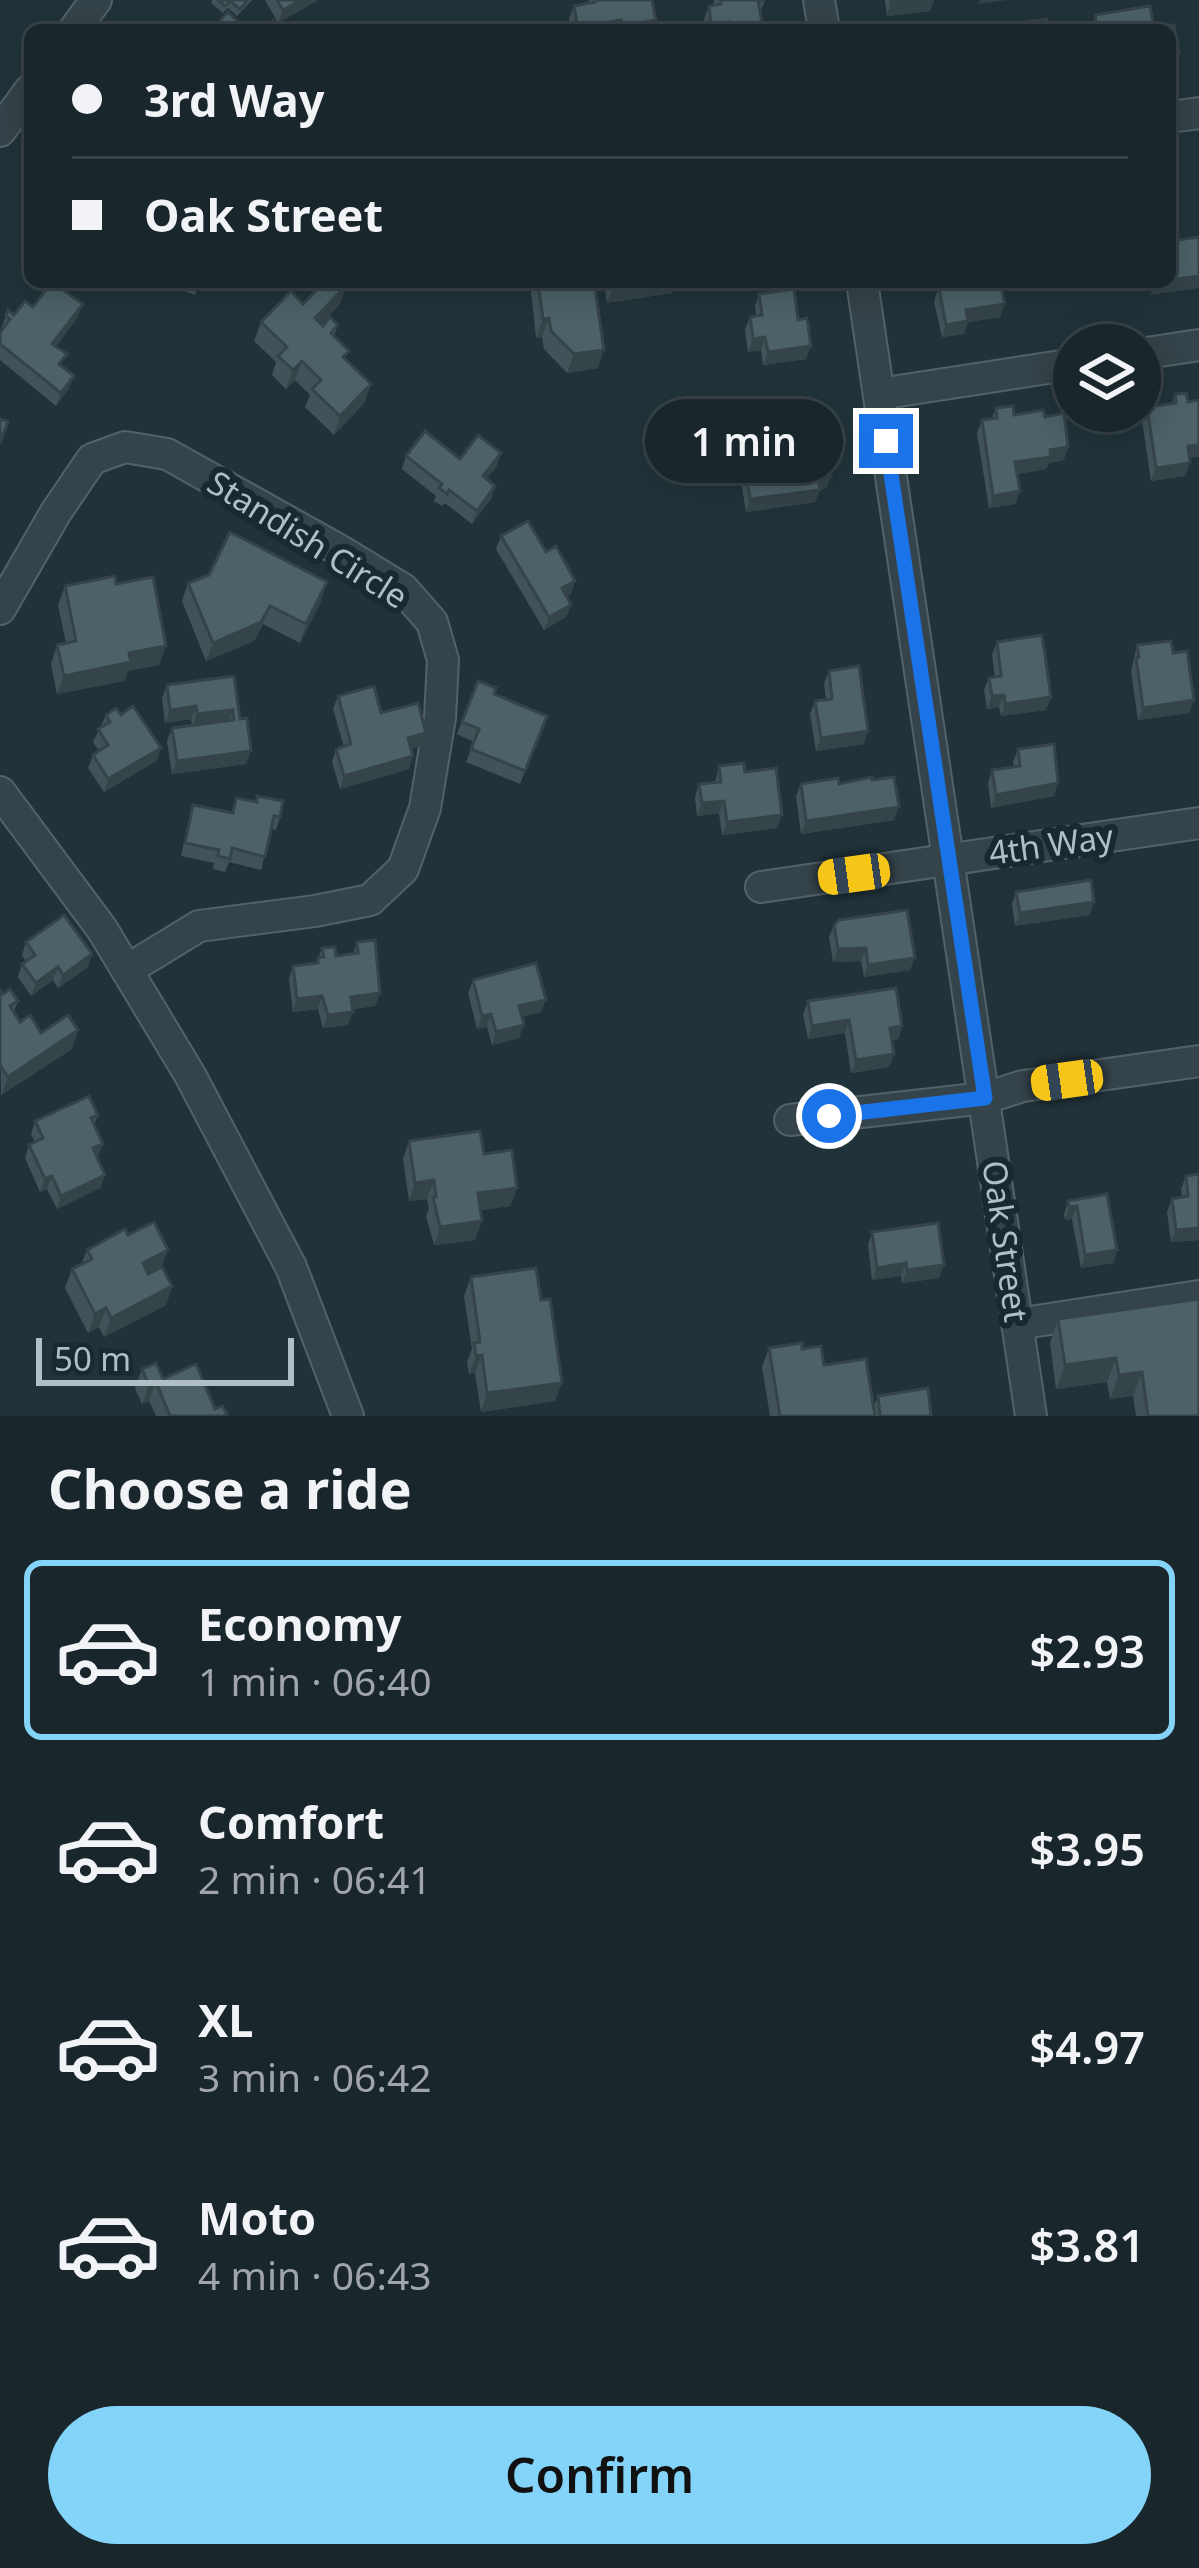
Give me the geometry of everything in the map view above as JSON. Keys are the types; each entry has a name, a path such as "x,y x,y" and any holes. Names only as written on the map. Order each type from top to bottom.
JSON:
{"street":[{"path":"0,130 24,98"},
{"name":"Oak Street","path":"863,288 1031,1416"},
{"path":"1161,351 1199,345"},
{"path":"879,394 1053,367"},
{"name":"Standish Circle","path":"0,609 92,460 125,447 167,454 339,550 404,589 432,622 443,660 440,718 425,808 403,869 370,900 199,926 127,970"},
{"path":"0,791 127,970 190,1075 282,1249 348,1416"},
{"name":"4th Way","path":"761,887 1199,824"},
{"path":"790,1120 985,1098 1023,1086 1199,1061"},
{"path":"1017,1324 1199,1296"}],"building":[{"path":"218,0 248,0 240,9 230,1 225,6"},
{"path":"277,0 301,0 283,10"},
{"path":"652,0 656,20 577,24 574,6"},
{"path":"720,0 765,0 758,1 762,22 711,24 709,6 721,4"},
{"path":"1150,6 1153,24 1096,24 1095,15"},
{"path":"228,12 241,24 217,24"},
{"path":"1199,237 1199,276 1176,279 1176,240"},
{"path":"47,288 60,288 83,304 52,344 67,354 59,364 74,376 61,393 0,344 0,333 10,319 8,310 14,315 25,301 33,307"},
{"path":"318,288 344,288 315,318 323,326 330,317 338,325 331,333 349,351 343,357 371,384 340,416 312,389 321,380 302,361 293,370 278,356 287,347 261,322 291,291 303,304"},
{"path":"539,288 595,288 604,350 574,354 551,331 549,318 543,319"},
{"path":"1001,288 1005,304 966,310 968,321 946,325 939,289"},
{"path":"794,289 798,320 807,318 811,346 768,352 765,337 753,339 750,317 762,315 759,294"},
{"path":"1186,393 1188,402 1199,400 1199,445 1188,446 1190,463 1156,468 1151,432 1161,432 1161,405 1176,403 1175,394"},
{"path":"1013,406 1014,415 1043,410 1045,417 1053,415 1053,432 1066,432 1068,447 1050,450 1051,457 1015,462 1020,491 993,496 982,420 997,418 996,408"},
{"path":"0,419 8,421 0,443"},
{"path":"425,431 460,459 478,435 501,453 483,476 495,486 477,511 439,488 442,484 406,456"},
{"path":"814,446 816,459 828,457 831,476 818,477 820,490 750,499 744,456"},
{"path":"528,521 546,552 556,546 575,581 562,588 571,605 549,617 501,536"},
{"path":"230,532 327,582 306,624 270,606 261,622 213,643 188,583 209,575"},
{"path":"115,576 116,584 153,577 166,646 129,653 131,662 64,676 57,645 76,641 65,586"},
{"path":"1042,635 1051,697 1005,704 1004,695 992,696 989,678 1001,676 997,642"},
{"path":"1171,641 1173,653 1187,651 1194,700 1143,708 1137,645"},
{"path":"859,666 868,731 821,738 815,701 832,699 829,671"},
{"path":"234,676 240,719 247,718 251,751 177,761 172,728 234,720 233,710 197,714 196,706 170,710 167,685"},
{"path":"478,681 496,688 494,694 547,716 525,771 471,749 479,729 462,722"},
{"path":"374,686 381,713 418,703 426,733 408,738 413,756 344,776 336,749 351,744 338,696"},
{"path":"133,706 161,748 108,779 93,755 108,745 98,729 110,722 106,715 116,708 121,715"},
{"path":"1054,744 1058,783 996,795 992,770 1020,766 1018,749"},
{"path":"744,763 745,772 776,768 782,815 727,822 724,801 702,803 699,784 721,782 719,766"},
{"path":"894,777 899,807 806,821 801,784 838,778 839,784"},
{"path":"257,796 283,801 280,817 274,816 265,857 232,848 230,859 218,856 219,850 185,843 193,805 233,813 236,798 257,802"},
{"path":"1091,880 1094,902 1020,913 1016,892"},
{"path":"907,910 915,958 868,965 866,948 838,949 834,925 839,920"},
{"path":"64,915 92,954 63,975 58,967 36,983 22,964 35,955 26,942"},
{"path":"375,940 380,993 351,997 353,1012 328,1015 322,996 297,999 293,966 318,963 324,957 322,948 335,947 336,956 358,953 357,942"},
{"path":"536,963 546,1000 519,1006 524,1025 496,1032 491,1014 482,1016 473,980"},
{"path":"896,988 902,1026 890,1028 894,1054 856,1060 849,1020 812,1026 808,1001"},
{"path":"10,989 18,1001 10,1006 20,1022 30,1015 41,1033 68,1015 78,1030 8,1077 0,1065 0,990 3,994"},
{"path":"89,1096 98,1115 91,1118 103,1144 93,1148 105,1175 61,1196 52,1176 45,1179 29,1145 43,1138 35,1121"},
{"path":"480,1131 484,1154 512,1150 517,1188 478,1193 482,1221 440,1227 434,1180 415,1183 409,1141"},
{"path":"1199,1174 1199,1228 1176,1230 1172,1199 1188,1196 1186,1176"},
{"path":"1107,1194 1117,1250 1085,1255 1077,1206 1069,1207 1068,1201"},
{"path":"154,1222 168,1250 143,1263 148,1274 162,1267 172,1286 111,1318 106,1308 95,1314 72,1269 92,1259 87,1250 125,1229 128,1235"},
{"path":"938,1223 944,1265 907,1270 906,1263 877,1268 872,1232"},
{"path":"536,1268 541,1300 550,1299 562,1383 487,1393 482,1355 476,1356 474,1343 480,1342 471,1277"},
{"path":"1199,1299 1199,1416 1148,1416 1142,1372 1119,1375 1116,1358 1065,1365 1058,1319"},
{"path":"802,1343 802,1349 821,1346 824,1365 866,1359 875,1416 780,1416 769,1348"},
{"path":"156,1363 163,1379 196,1364 215,1409 222,1406 227,1414 170,1416 156,1382 149,1385 142,1369"},
{"path":"928,1388 931,1416 880,1416 878,1396"}],"route":[{"path":"829,1116 985,1098 886,441"}]}
